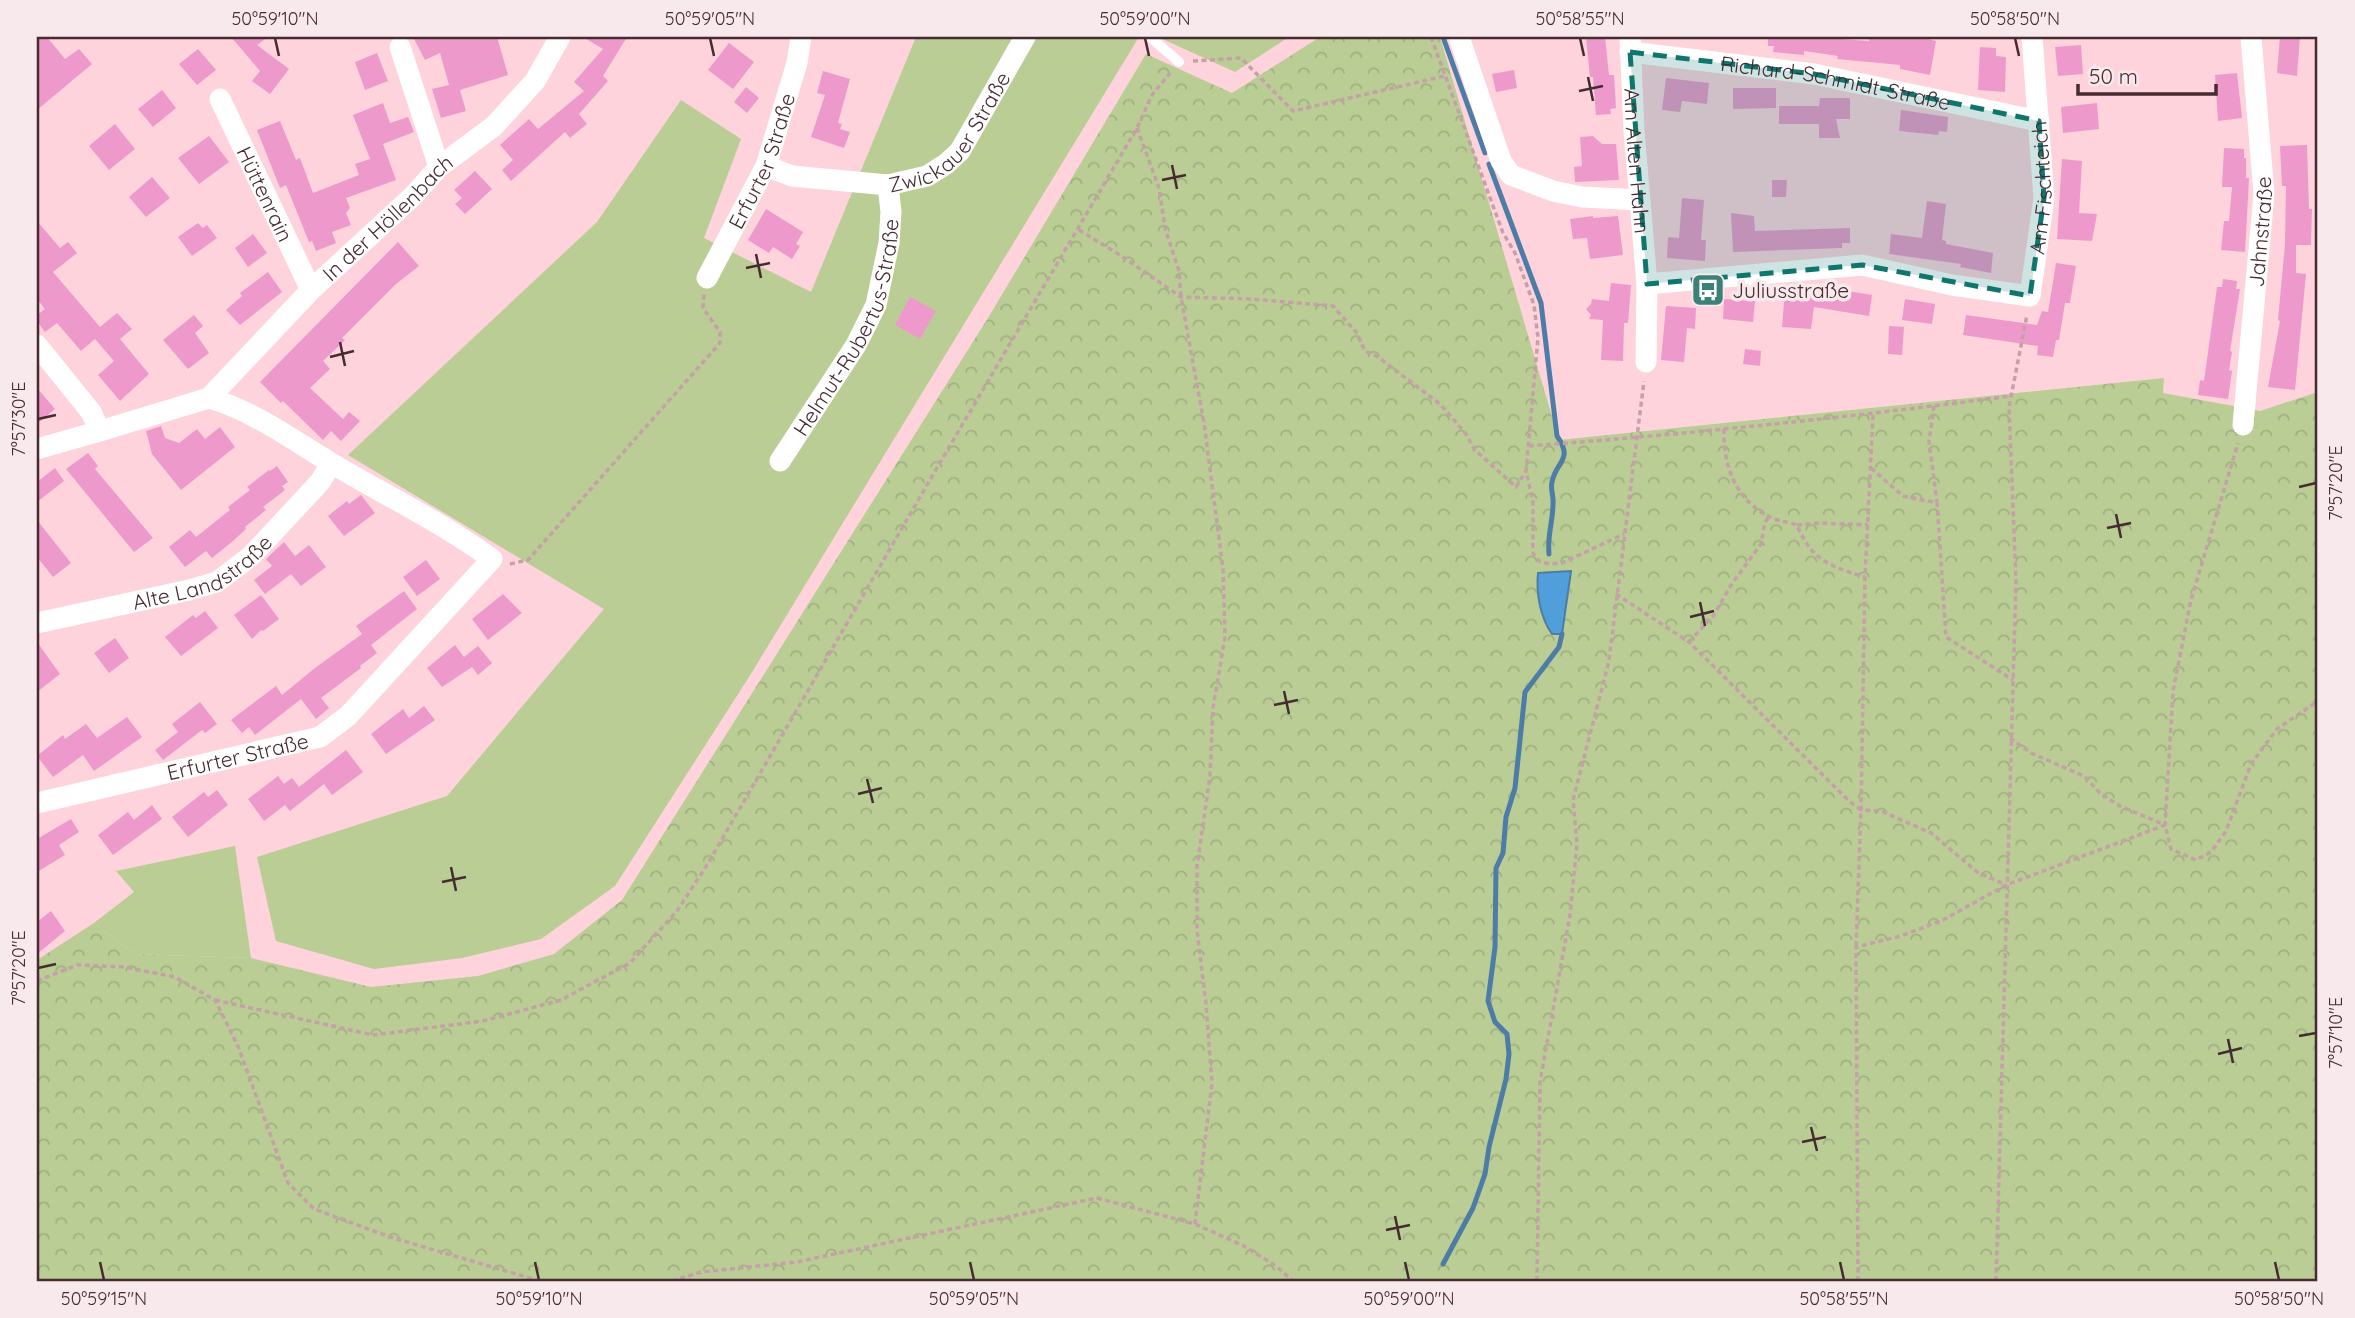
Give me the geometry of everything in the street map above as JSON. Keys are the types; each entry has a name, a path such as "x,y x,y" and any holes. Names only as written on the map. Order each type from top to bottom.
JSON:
{"street":[{"name":"In der Höllenbach","path":"209,398 311,290 413,196 439,167 494,126 535,80 560,37"},
{"name":"Erfurter Straße","path":"707,278 766,166 797,63 802,37"},
{"name":"Zwickauer Straße","path":"766,166 792,176 888,186 927,176 960,151 1025,37"},
{"path":"1459,37 1501,161 1511,175 1553,191 1582,197 1640,200"},
{"name":"Am Fischteich","path":"2031,296 2043,198 2032,37"},
{"name":"Jahnstraße","path":"2243,425 2264,194 2251,37"},
{"name":"Am Alten Hahn","path":"1630,45 1647,284"},
{"name":"Richard-Schmidt-Straße","path":"1630,45 1814,74 2039,121"},
{"path":"400,47 439,167"},
{"name":"Hüttenrain","path":"220,99 311,290"},
{"name":"Helmut-Rubertus-Straße","path":"780,461 856,345 876,305 889,243 891,212 888,186"},
{"path":"1646,362 1647,284 1862,265 1952,285 2031,296"},
{"path":"37,345 91,412 100,431"},
{"path":"37,449 209,398 247,412 331,464 463,537 492,559"},
{"name":"Alte Landstraße","path":"37,623 217,582 251,556 320,482 331,464"},
{"name":"Erfurter Straße","path":"37,803 320,737 348,716 492,559"}],"lane":[{"path":"1150,37 1179,62"}],"path":[{"path":"1431,37 1503,233 1515,253 1534,305 1538,338 1526,471 1533,501 1533,553 1539,561 1549,564 1562,563 1624,534"},
{"path":"37,981 77,965 124,967 174,977 215,1000 373,1035 483,1021 561,1000 630,963 677,911 707,865 937,466 1137,128 1152,95 1179,62 1241,58 1293,111 1445,76"},
{"path":"1137,128 1159,188 1166,229 1179,271 1181,298 1204,423 1223,569 1226,637 1213,708 1210,776 1197,867 1197,930 1212,1083 1195,1224"},
{"path":"1078,230 1120,255 1181,298 1251,299 1333,306 1356,332 1365,351 1378,357 1440,404 1466,434 1475,449 1516,487 1526,471"},
{"path":"492,559 512,565 528,560 720,343 720,332 703,308 707,278"},
{"path":"1996,1281 2016,581 2009,407 2031,296"},
{"path":"1537,1281 1540,1082 1570,915 1577,844 1573,800 1609,662 1646,362"},
{"path":"1529,446 1873,415 2011,397"},
{"path":"1934,407 1929,441 1937,503 1946,637 2012,680"},
{"path":"1858,1281 1856,947 1865,577 1873,415"},
{"path":"2243,425 2191,600 2173,691 2165,825 2171,849 2196,860 2211,852 2226,831 2251,764 2277,729 2318,701"},
{"path":"1724,429 1723,450 1737,489 1769,517 1797,525 1821,523 1868,526"},
{"path":"1871,468 1903,496 1937,503"},
{"path":"1689,642 1714,615 1731,585 1761,544 1765,522 1769,517"},
{"path":"1797,525 1804,542 1822,561 1865,577"},
{"path":"1616,594 1689,642 1849,802 1861,810 1881,811 1931,833 1977,872 2006,885"},
{"path":"2010,738 2031,754 2084,776 2101,794 2120,806 2165,825"},
{"path":"1856,947 1901,936 1943,920 2006,885 2165,825"},
{"path":"215,1000 238,1046 288,1183 314,1209 390,1237 540,1281"},
{"path":"672,1281 701,1272 797,1262 1097,1198 1195,1224 1244,1246 1276,1266 1293,1281"}],"highlighted area":[{"path":"1630,52 1814,74 2039,121 2044,198 2030,296 1862,265 1647,284"}],"green space":[{"path":"916,37 1139,37 749,677 615,886 541,939 462,958 374,969 276,941 257,857 447,796 604,609 348,455 597,222 681,100 741,139 704,238 811,292"},
{"path":"1158,37 1289,37 1235,72"},
{"path":"1320,37 1440,37 1559,440 2164,378 2163,393 2260,411 2318,392 2318,1281 37,1281 37,960 94,923 135,954 251,958 371,987 478,976 554,954 622,900 988,318 1146,54 1232,93"},
{"path":"235,846 251,958 135,954 94,923 134,892 116,871"}],"water":[{"path":"1571,571 1562,634 1552,634 1540,605 1538,573"}],"building":[{"path":"37,37 47,37 65,59 79,49 92,64 37,110"},
{"path":"231,37 268,37 257,45 289,69 270,94 252,81 260,71"},
{"path":"413,37 497,37 508,75 460,90 466,111 441,118 432,89 449,85 440,53 425,60"},
{"path":"583,37 627,37 603,76 608,81 579,114 587,124 570,138 565,132 511,181 502,170 513,160 500,145 529,119 538,129 584,91 574,82 603,49"},
{"path":"1586,37 1605,37 1609,75 1614,75 1616,108 1610,109 1611,114 1596,115"},
{"path":"1768,37 1869,41 1870,37 1919,37 1936,41 1930,75 1900,69 1900,65 1837,59 1838,56 1804,51 1804,55 1773,52 1774,46 1768,46"},
{"path":"2280,37 2300,37 2297,76 2277,73"},
{"path":"729,43 754,62 733,89 708,70"},
{"path":"2081,45 2083,74 2058,76 2055,47"},
{"path":"1980,47 1996,48 1996,56 2006,57 2005,92 1978,90"},
{"path":"198,49 216,70 197,85 179,64"},
{"path":"377,53 388,81 365,90 355,62"},
{"path":"1514,70 1517,88 1496,92 1492,74"},
{"path":"823,71 850,79 838,123 842,124 840,129 850,132 844,148 811,137 825,95 817,93"},
{"path":"2237,73 2242,118 2218,121 2215,75"},
{"path":"1666,78 1709,83 1707,104 1682,101 1680,112 1662,110"},
{"path":"746,87 759,98 747,113 734,102"},
{"path":"1733,88 1776,88 1776,108 1733,109"},
{"path":"162,90 176,108 153,127 138,109"},
{"path":"1820,98 1850,98 1850,119 1836,119 1840,138 1819,138 1819,124 1779,124 1779,106 1819,106"},
{"path":"383,103 390,123 408,117 414,132 383,144 396,180 346,198 350,208 346,213 351,225 332,232 336,243 316,251 312,241 309,242 286,185 280,188 257,130 280,121 296,160 300,158 313,193 359,175 355,164 370,159 353,115"},
{"path":"2097,103 2099,129 2063,133 2061,107"},
{"path":"1901,110 1948,117 1947,132 1939,131 1938,135 1899,131"},
{"path":"115,124 135,149 109,170 89,146"},
{"path":"209,136 229,162 199,184 178,158"},
{"path":"1593,136 1602,144 1616,144 1619,180 1575,182 1574,167 1582,166 1580,137"},
{"path":"2307,145 2309,209 2312,209 2311,245 2296,245 2296,273 2306,274 2295,390 2268,387 2280,321 2285,244 2286,186 2282,186 2280,146"},
{"path":"2224,148 2244,149 2246,158 2246,178 2249,178 2245,252 2221,250 2224,221 2229,221 2232,187 2222,187"},
{"path":"2062,159 2082,161 2079,213 2097,214 2092,241 2057,239"},
{"path":"475,171 492,189 465,214 455,204 462,198 454,190"},
{"path":"152,177 170,198 146,217 129,197"},
{"path":"1772,180 1787,180 1786,197 1772,197"},
{"path":"1682,198 1704,200 1701,240 1706,240 1705,261 1667,258 1668,237 1679,238"},
{"path":"1927,201 1946,204 1942,240 1946,241 1946,244 1993,253 1991,273 1960,267 1961,264 1889,254 1891,234 1922,238"},
{"path":"766,209 803,232 796,244 800,246 792,259 773,247 769,253 748,240"},
{"path":"1731,213 1754,216 1755,231 1850,228 1850,243 1842,243 1842,248 1733,252"},
{"path":"1618,216 1623,255 1590,259 1587,238 1573,239 1570,219"},
{"path":"37,221 60,248 68,242 77,253 53,272 100,327 117,313 132,329 120,339 149,374 120,401 98,375 114,361 95,339 81,351 57,323 45,332 37,321 37,315 45,309 37,299"},
{"path":"198,223 203,228 207,225 217,238 192,256 178,237"},
{"path":"253,234 267,253 248,267 235,248"},
{"path":"398,242 419,266 396,284 342,338 345,340 323,361 330,369 310,388 343,419 349,412 360,421 341,441 331,431 323,440 260,382"},
{"path":"2056,263 2076,266 2070,303 2065,303 2059,340 2056,340 2053,357 2037,355 2038,346 1963,335 1966,315 2037,325 2042,311 2048,312"},
{"path":"268,272 282,292 240,325 226,310 242,296 240,293"},
{"path":"2223,279 2237,281 2236,289 2240,289 2230,351 2229,370 2232,371 2228,399 2198,395 2200,380 2204,381 2217,287 2222,287"},
{"path":"1611,283 1631,285 1628,323 1624,323 1623,361 1601,360 1603,320 1589,319 1591,315 1586,309 1592,299 1609,301"},
{"path":"1780,290 1842,294 1842,290 1872,295 1869,316 1814,307 1811,329 1782,327 1784,302 1779,301"},
{"path":"910,297 936,311 920,339 895,325"},
{"path":"1724,299 1755,301 1753,322 1723,319"},
{"path":"1905,299 1935,304 1932,324 1902,320"},
{"path":"1666,306 1696,308 1695,329 1687,328 1684,362 1661,360"},
{"path":"194,315 203,326 195,333 209,353 188,369 163,340"},
{"path":"1889,326 1904,327 1902,355 1888,354"},
{"path":"1745,349 1761,351 1760,366 1743,364"},
{"path":"37,388 55,409 37,424"},
{"path":"161,426 165,438 179,443 197,429 205,439 220,427 235,447 181,490 152,454 146,431"},
{"path":"88,453 98,466 95,469 153,538 134,552 66,469"},
{"path":"277,466 288,482 282,486 285,490 263,507 266,510 212,558 206,551 185,567 169,547 190,530 196,537 230,510 228,507 250,490 247,487"},
{"path":"55,468 64,481 37,502 37,482"},
{"path":"361,495 375,513 344,536 328,516 347,501 349,504"},
{"path":"37,520 71,563 53,577 37,557"},
{"path":"284,542 295,556 309,545 326,567 301,586 291,574 265,594 254,580 272,566 266,559"},
{"path":"426,560 440,579 417,596 403,577"},
{"path":"404,591 417,609 371,645 377,653 360,666 361,668 321,698 329,708 316,719 301,699 255,735 249,727 242,733 231,720 276,686 282,695 362,634 356,626"},
{"path":"503,594 522,613 488,640 472,619"},
{"path":"261,595 279,619 252,639 234,615"},
{"path":"205,611 218,628 181,656 165,637 193,615 196,618"},
{"path":"115,638 129,658 109,673 94,653"},
{"path":"37,642 60,674 37,692"},
{"path":"455,645 464,657 478,646 492,663 478,675 472,667 442,687 427,668"},
{"path":"200,702 217,724 205,733 202,730 163,760 155,750 178,732 172,724"},
{"path":"424,706 435,720 386,754 371,734 403,709 409,718"},
{"path":"127,717 142,737 94,771 83,755 53,777 37,756 63,735 65,739 86,724 97,738"},
{"path":"346,750 363,772 332,795 324,784 290,811 285,805 264,821 248,799 278,776 284,784 292,778 299,787"},
{"path":"217,790 228,805 188,837 172,817 204,792 208,797"},
{"path":"152,805 162,819 113,855 98,835 128,812 134,820"},
{"path":"71,819 79,832 59,845 65,855 37,872 37,839"},
{"path":"51,911 65,931 37,954 37,922"}],"waterway":[{"path":"1443,37 1485,153"},
{"path":"1489,164 1541,303 1557,436 1564,450 1552,484 1549,554"},
{"path":"1443,1264 1473,1208 1485,1174 1506,1079 1509,1054 1507,1034 1495,1022 1488,1001 1495,947 1496,868 1503,853 1506,817 1515,788 1525,692 1559,647 1562,634"}],"place":[{"name":"Juliusstraße","path":"1708,290"}]}
